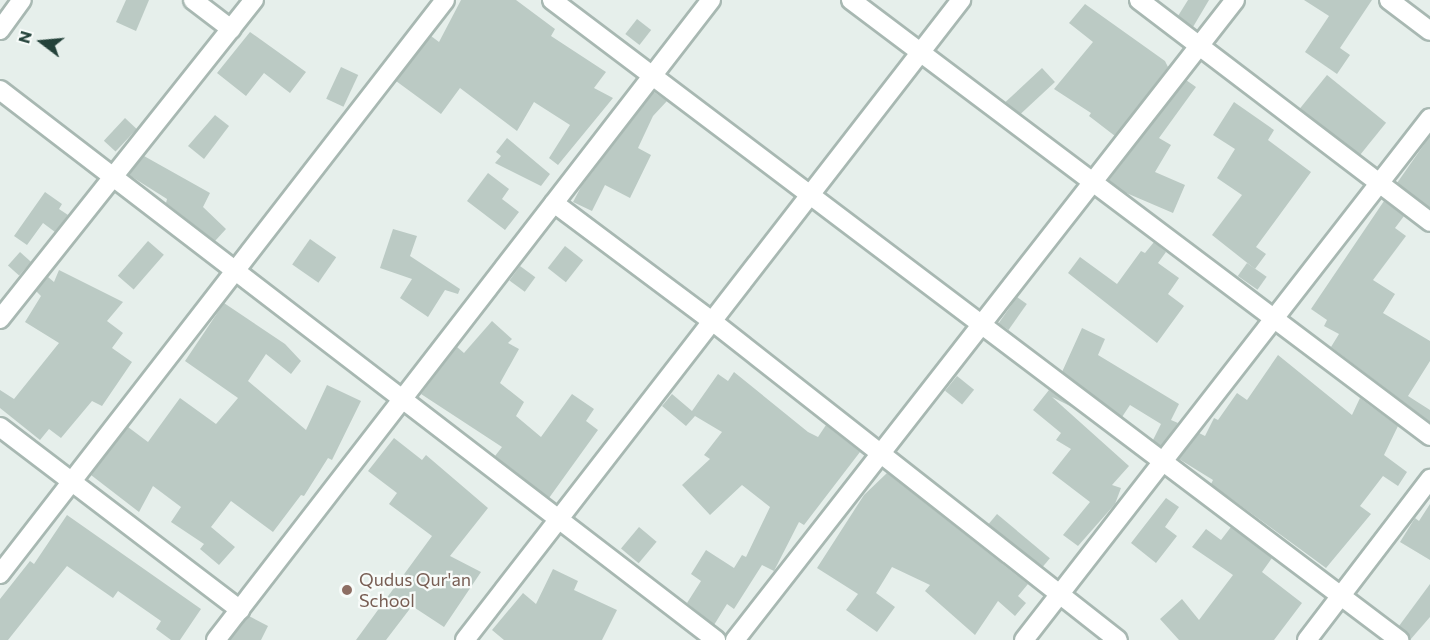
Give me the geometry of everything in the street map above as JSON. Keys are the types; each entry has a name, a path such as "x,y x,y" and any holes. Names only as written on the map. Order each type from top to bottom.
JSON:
{"street":[{"path":"0,30 22,0"},
{"path":"193,0 231,29"},
{"path":"0,319 254,0"},
{"path":"0,574 445,0"},
{"path":"552,0 1399,640"},
{"path":"216,640 711,0"},
{"path":"851,0 1430,436"},
{"path":"465,640 961,0"},
{"path":"1139,0 1430,222"},
{"path":"735,640 1235,0"},
{"path":"1389,0 1430,31"},
{"path":"0,90 716,640"},
{"path":"1024,640 1430,118"},
{"path":"554,203 712,321 1118,640"},
{"path":"0,427 240,610"},
{"path":"1307,640 1430,479"}],"building":[{"path":"126,0 149,0 136,31 116,22"},
{"path":"461,0 516,0 555,29 551,36 606,72 594,88 613,98 558,165 549,158 570,125 534,102 517,131 460,88 441,114 396,81 431,36 439,42"},
{"path":"1188,0 1209,0 1193,27 1178,16"},
{"path":"1304,0 1372,0 1340,48 1350,55 1337,74 1305,52 1329,16"},
{"path":"1085,4 1165,61 1168,67 1115,136 1089,116 1091,113 1054,89 1093,42 1069,23"},
{"path":"637,19 651,30 639,45 625,34"},
{"path":"250,32 306,72 290,93 264,73 246,96 217,73"},
{"path":"341,67 358,75 343,107 326,99"},
{"path":"1042,68 1055,82 1018,116 1005,102"},
{"path":"1327,75 1386,123 1359,156 1300,108"},
{"path":"1186,80 1196,87 1159,138 1171,145 1155,172 1185,185 1173,213 1124,192 1109,180"},
{"path":"654,92 667,101 653,116 638,148 651,155 630,198 605,185 592,211 573,202 581,187"},
{"path":"1234,102 1274,130 1268,140 1311,172 1256,247 1266,254 1255,269 1212,235 1242,195 1217,178 1235,149 1213,135"},
{"path":"215,115 229,126 204,159 188,146"},
{"path":"125,118 137,129 116,152 104,141"},
{"path":"1430,136 1430,208 1397,183"},
{"path":"507,138 550,174 541,186 495,163 501,156 496,152"},
{"path":"144,156 210,193 203,207 226,229 215,241 166,203 167,199 129,175"},
{"path":"488,173 509,189 502,199 519,212 505,230 467,201"},
{"path":"45,192 62,204 59,209 68,215 55,232 43,223 27,245 14,236"},
{"path":"1384,201 1404,216 1395,228 1406,236 1373,280 1395,294 1383,313 1430,341 1430,361 1408,396 1430,410 1430,422 1331,347 1339,334 1324,326 1327,320 1311,309"},
{"path":"393,229 417,236 410,256 460,289 458,294 445,290 428,317 400,298 412,279 380,268"},
{"path":"310,239 336,257 318,283 292,264"},
{"path":"148,241 164,255 134,289 118,276"},
{"path":"1154,242 1166,252 1158,263 1179,278 1168,294 1184,306 1157,343 1068,273 1080,257 1117,284 1141,251 1145,253"},
{"path":"565,246 583,260 566,282 548,268"},
{"path":"20,252 31,262 19,275 8,265"},
{"path":"1247,263 1267,277 1257,290 1238,276"},
{"path":"520,266 535,277 525,292 509,281"},
{"path":"59,270 123,302 107,321 123,333 112,348 132,362 102,406 92,401 61,438 49,429 40,440 0,408 0,390 14,399 59,343 25,322 41,296 36,291 48,277 54,282"},
{"path":"1017,297 1027,304 1008,330 999,323"},
{"path":"224,303 285,344 301,361 291,374 266,354 248,381 306,430 327,385 361,401 332,460 328,458 304,496 301,495 273,532 231,501 211,527 235,547 219,565 200,549 204,544 171,522 181,507 153,486 139,512 91,475 128,427 148,442 180,398 216,424 238,398 185,361"},
{"path":"492,321 512,339 508,343 519,349 500,383 524,402 516,416 541,437 572,394 594,409 586,421 598,430 549,498 495,456 502,447 421,394 457,347 464,353"},
{"path":"1082,328 1105,339 1098,355 1179,404 1171,420 1178,423 1161,446 1153,440 1161,424 1130,405 1122,417 1062,372"},
{"path":"1278,355 1352,415 1360,398 1398,426 1384,455 1407,472 1398,486 1383,476 1360,506 1371,514 1326,568 1211,484 1213,480 1179,459 1199,433 1205,436 1214,418 1218,420 1237,393 1247,400"},
{"path":"734,372 808,432 818,437 826,425 860,452 804,525 799,522 774,571 762,565 734,609 727,604 714,625 687,603 701,581 691,574 706,550 734,568 742,555 746,557 770,507 742,485 710,515 682,485 710,459 704,455 722,432 695,416 686,426 662,406 672,394 692,411 718,374 728,381"},
{"path":"957,376 974,390 962,405 945,391"},
{"path":"1049,390 1072,407 1052,397 1129,466 1112,485 1121,488 1115,504 1078,546 1063,535 1090,502 1052,473 1071,449 1056,440 1061,433 1033,410"},
{"path":"394,438 422,460 426,455 488,508 450,556 481,572 444,627 412,606 386,640 356,640 432,536 389,504 397,493 368,471"},
{"path":"887,473 1028,584 1018,596 1026,603 1015,616 998,601 975,635 925,591 930,585 892,567 876,593 895,607 877,632 846,610 858,594 817,568 864,495"},
{"path":"1166,498 1179,507 1165,527 1177,536 1156,563 1131,543"},
{"path":"1430,504 1430,560 1400,542 1415,518 1419,521"},
{"path":"997,514 1050,558 1042,568 989,524"},
{"path":"67,515 201,609 180,640 171,640 156,629 161,621 118,591 113,598 67,566 8,640 0,640 0,599 30,561 34,564"},
{"path":"639,527 657,542 639,563 621,548"},
{"path":"1231,527 1272,558 1262,572 1302,603 1274,640 1179,640 1160,619 1182,599 1199,620 1233,575 1192,547 1206,529 1221,540"},
{"path":"553,569 578,581 574,590 617,610 602,640 504,640 492,630 523,593 536,604"},
{"path":"1430,584 1430,617 1410,640 1399,626"},
{"path":"249,616 268,626 261,640 230,640"}],"place":[{"name":"Qudus Qur'an School","path":"347,590"}]}
